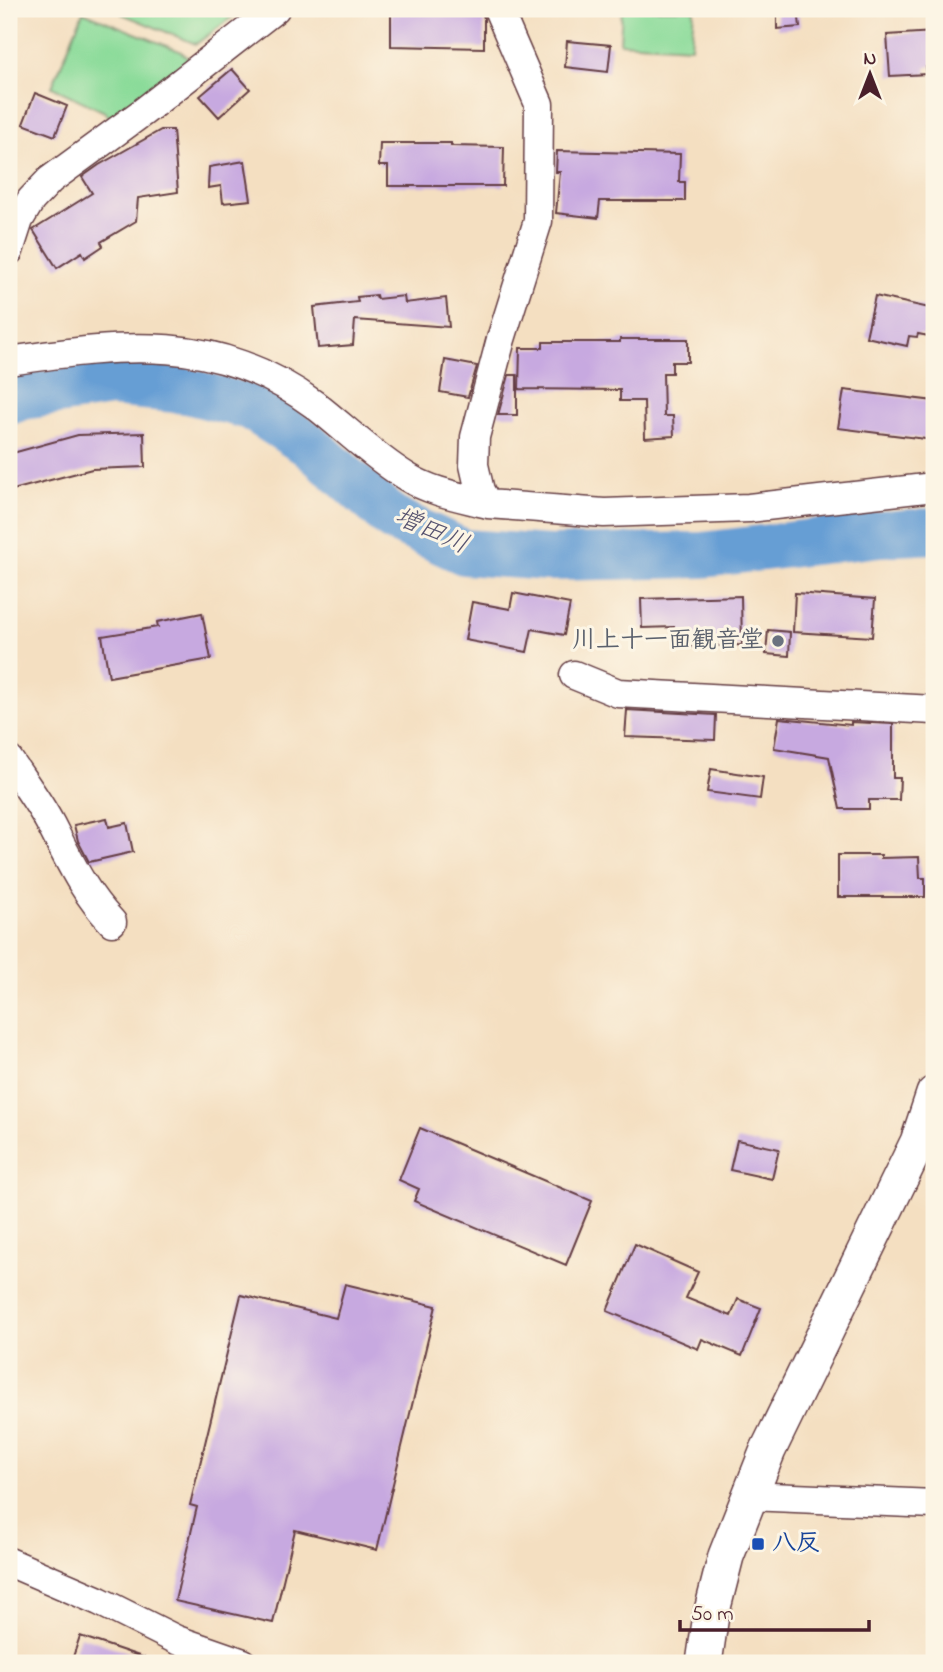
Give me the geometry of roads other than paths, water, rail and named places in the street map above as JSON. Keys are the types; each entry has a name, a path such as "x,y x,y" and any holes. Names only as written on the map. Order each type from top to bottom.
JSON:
{"street":[{"path":"9,251 19,220 31,200 50,180 143,112 275,9"},
{"path":"488,504 480,491 474,465 475,437 501,339 538,221 539,103 498,9"},
{"path":"9,360 87,352 169,349 237,362 272,378 314,405 409,479 443,492 488,504 604,513 749,508 934,487"},
{"path":"574,674 618,693 934,710"},
{"path":"9,760 50,823 76,875 98,908 113,922"},
{"path":"704,1663 711,1615 726,1556 768,1450 918,1142 934,1094"},
{"path":"750,1496 934,1504"},
{"path":"9,1562 99,1601 175,1651 243,1663"}],"waterway":[{"name":"増田川","path":"9,402 23,397 111,384 187,391 250,407 308,444 393,519 464,552 549,558 703,555 880,534 934,531"}],"place":[{"name":"川上十一面観音堂","path":"778,641"},
{"name":"八反","path":"758,1544"}]}
